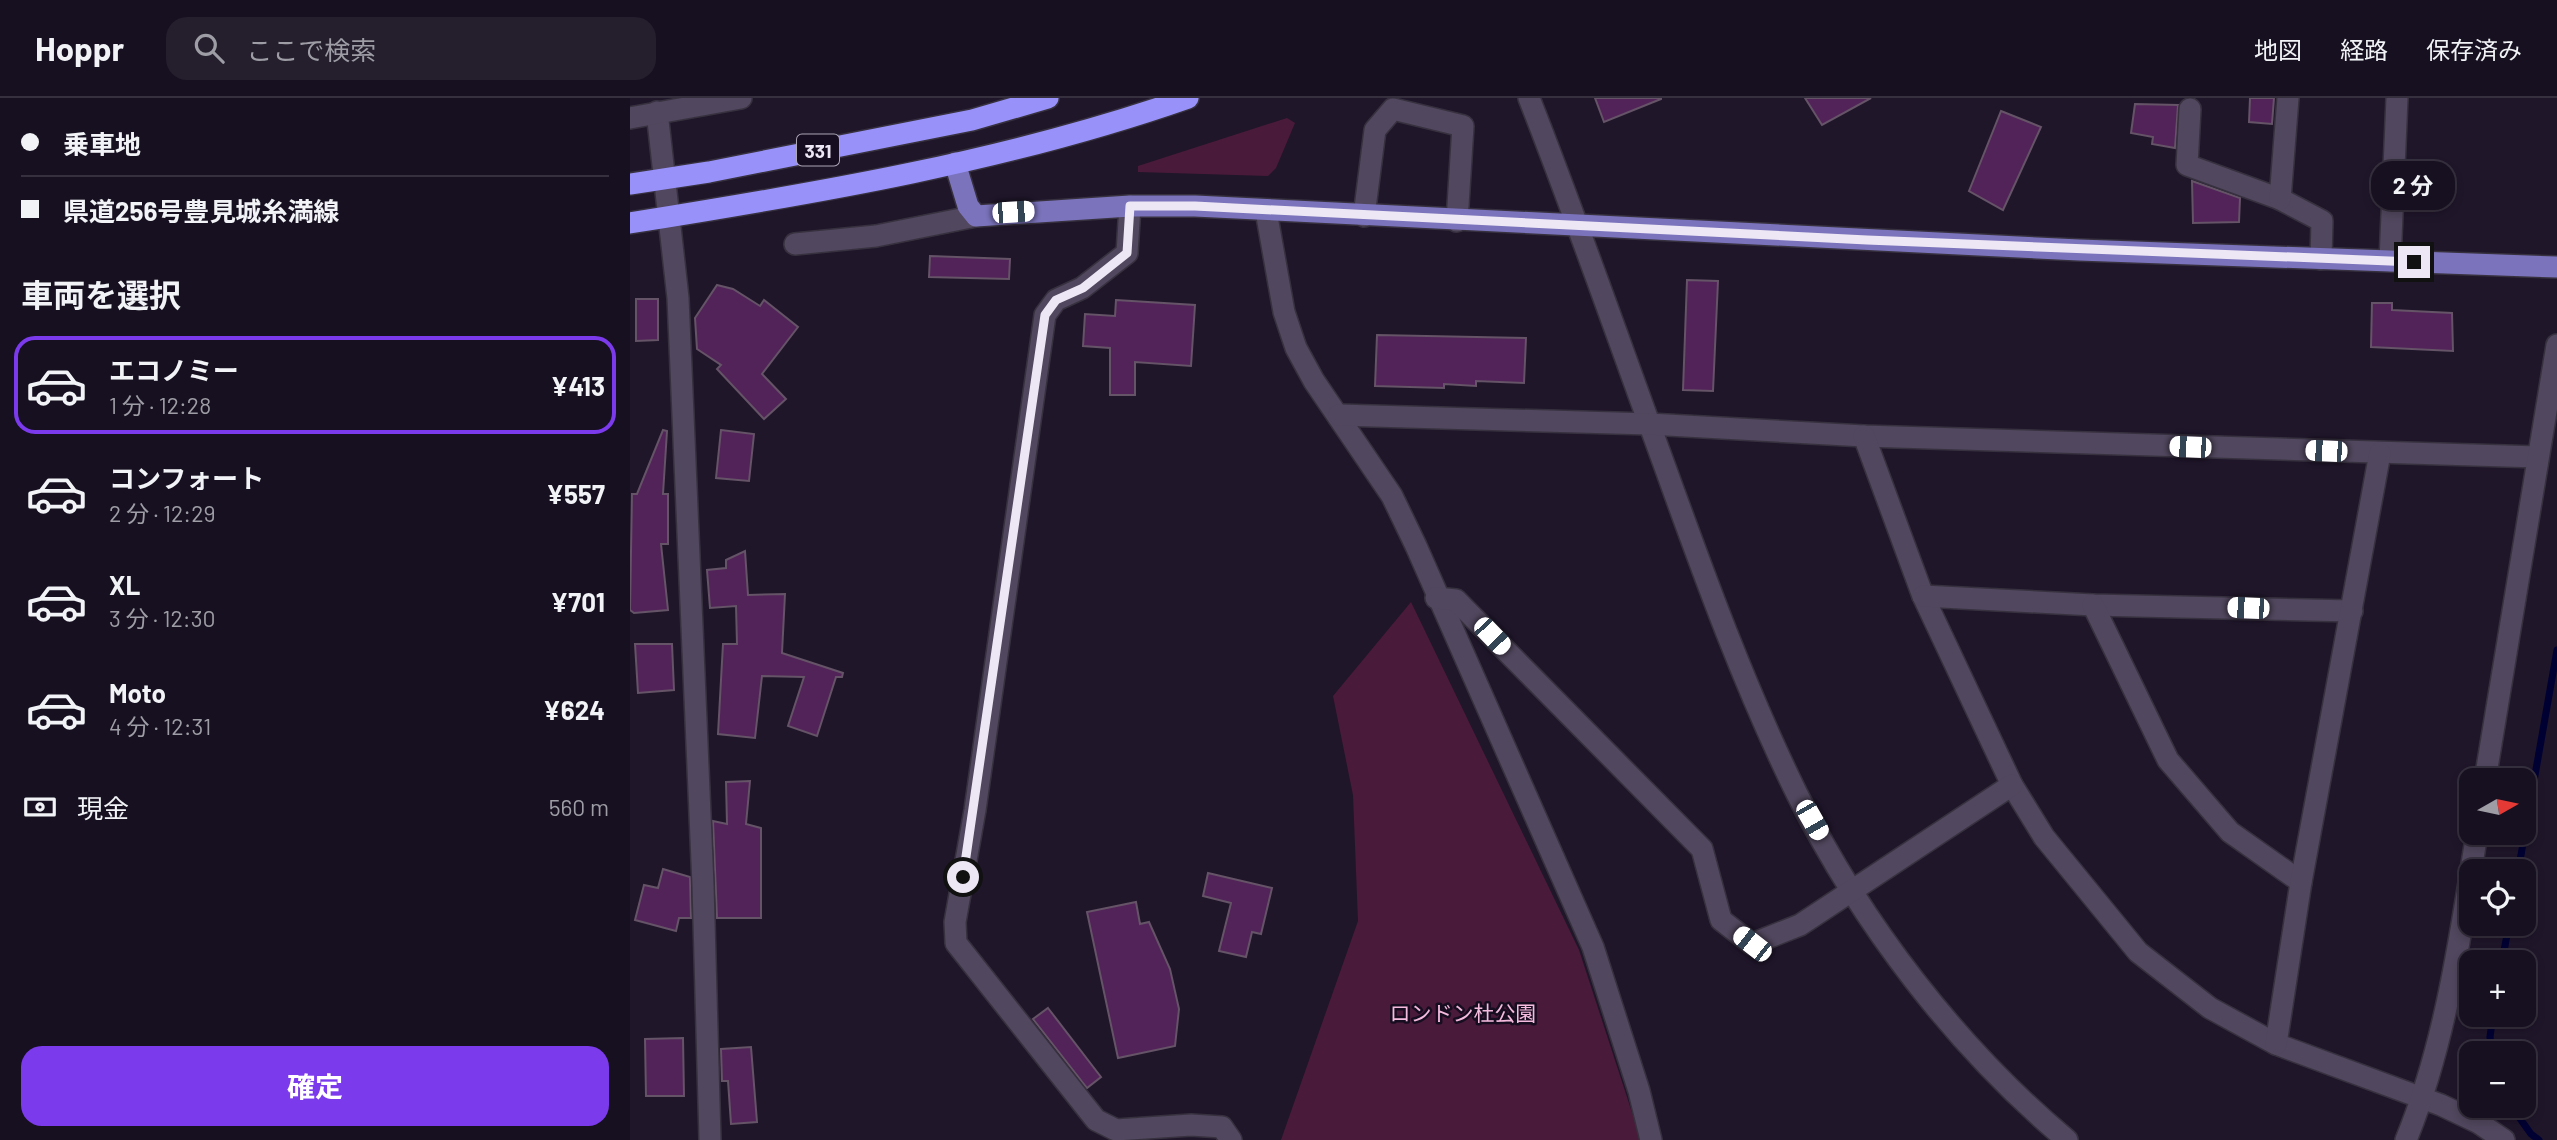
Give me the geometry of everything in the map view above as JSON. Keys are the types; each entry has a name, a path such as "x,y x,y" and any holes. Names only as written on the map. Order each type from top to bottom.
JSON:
{"highway":[{"name":"331","path":"630,184 972,120 1048,98"},
{"name":"331","path":"630,223 956,163 1188,98"}],"main road":[{"path":"956,163 968,206 976,216 1130,206 2557,267"}],"street":[{"path":"630,118 741,98"},
{"path":"1528,98 1715,605 1798,796 1853,890 1897,956 1944,1016 1991,1069 2067,1140"},
{"path":"2280,200 2288,98"},
{"path":"2390,261 2397,98"},
{"path":"1364,215 1375,130 1393,109 1463,126 1457,221"},
{"path":"2190,109 2187,165 2280,200 2322,220 2321,259"},
{"path":"657,112 679,312 704,898 710,1140"},
{"path":"1130,206 1127,253 1083,288 1056,300 1045,315 975,810 955,922 956,943 1096,1119 1116,1130 1191,1125 1222,1127 1231,1140"},
{"path":"1266,211 1284,312 1296,348 1392,496 1592,947 1639,1091 1651,1140"},
{"path":"795,244 876,236 976,216"},
{"path":"2487,768 2538,457 2556,371 2557,345"},
{"path":"1339,415 1649,424 1864,436 2538,457"},
{"path":"1864,436 1923,596 2012,785 2044,837 2138,951 2210,1009 2276,1044 2423,1099 2479,1123 2504,1140"},
{"path":"2276,1044 2301,882 2380,453"},
{"path":"1923,596 2093,605 2352,611"},
{"path":"1436,597 1456,600 1702,849 1721,920 1752,944 1800,925 2012,785"},
{"path":"2093,605 2168,760 2230,832 2301,882"},
{"path":"2406,1140 2423,1099 2445,1018 2475,845"}],"green space":[{"path":"1287,118 1295,123 1276,168 1268,176 1138,172 1138,166"},
{"name":"ロンドン杜公園","path":"1411,602 1579,950 1641,1140 1281,1140 1358,921 1353,795 1333,696"}],"building":[{"path":"1595,98 1661,98 1661,99 1604,122"},
{"path":"1805,98 1871,98 1822,125"},
{"path":"2250,98 2274,98 2272,124 2249,122"},
{"path":"2135,104 2178,105 2175,148 2152,144 2153,137 2131,133"},
{"path":"2001,111 2041,127 2003,210 1969,191"},
{"path":"2192,181 2240,198 2239,222 2193,223"},
{"path":"930,256 1010,259 1009,279 929,277"},
{"path":"1687,280 1718,281 1713,391 1683,390"},
{"path":"717,285 733,289 760,306 764,300 798,327 762,374 786,399 764,419 717,369 721,365 697,349 695,318"},
{"path":"636,299 658,299 658,340 636,341"},
{"path":"1116,300 1195,305 1191,366 1135,362 1135,395 1110,395 1110,348 1083,346 1085,314 1115,316"},
{"path":"2372,303 2392,303 2392,310 2452,313 2453,351 2371,347"},
{"path":"1377,335 1526,338 1524,383 1476,381 1476,386 1444,384 1444,388 1375,386"},
{"path":"663,430 667,431 663,494 668,494 668,544 661,544 668,610 634,613 630,610 632,494 637,494"},
{"path":"721,430 754,434 749,481 716,478"},
{"path":"745,551 748,595 785,594 782,653 843,673 842,677 836,677 817,736 788,726 804,677 762,676 755,738 718,734 723,644 737,644 736,606 710,608 707,570 726,568 726,560"},
{"path":"635,644 672,644 674,690 638,693"},
{"path":"750,781 746,824 761,828 761,918 717,918 713,821 727,824 726,782"},
{"path":"663,869 690,877 691,918 679,918 676,931 635,920 644,885 658,888"},
{"path":"1208,873 1272,888 1261,934 1252,932 1246,957 1219,951 1231,903 1203,896"},
{"path":"1136,902 1140,924 1149,922 1170,969 1179,1009 1175,1046 1118,1058 1087,912"},
{"path":"1048,1008 1101,1077 1087,1088 1033,1019"},
{"path":"683,1038 684,1096 646,1096 645,1039"},
{"path":"751,1047 757,1122 731,1124 728,1081 722,1081 721,1049"}],"waterway":[{"path":"2520,859 2557,650"},
{"path":"2504,950 2507,936"},
{"path":"2490,1041 2491,1027"},
{"path":"2520,1118 2539,1140"}],"route":[{"path":"963,877 975,810 1045,315 1056,300 1083,288 1127,253 1130,206 1195,206 2079,250 2414,262"}]}
